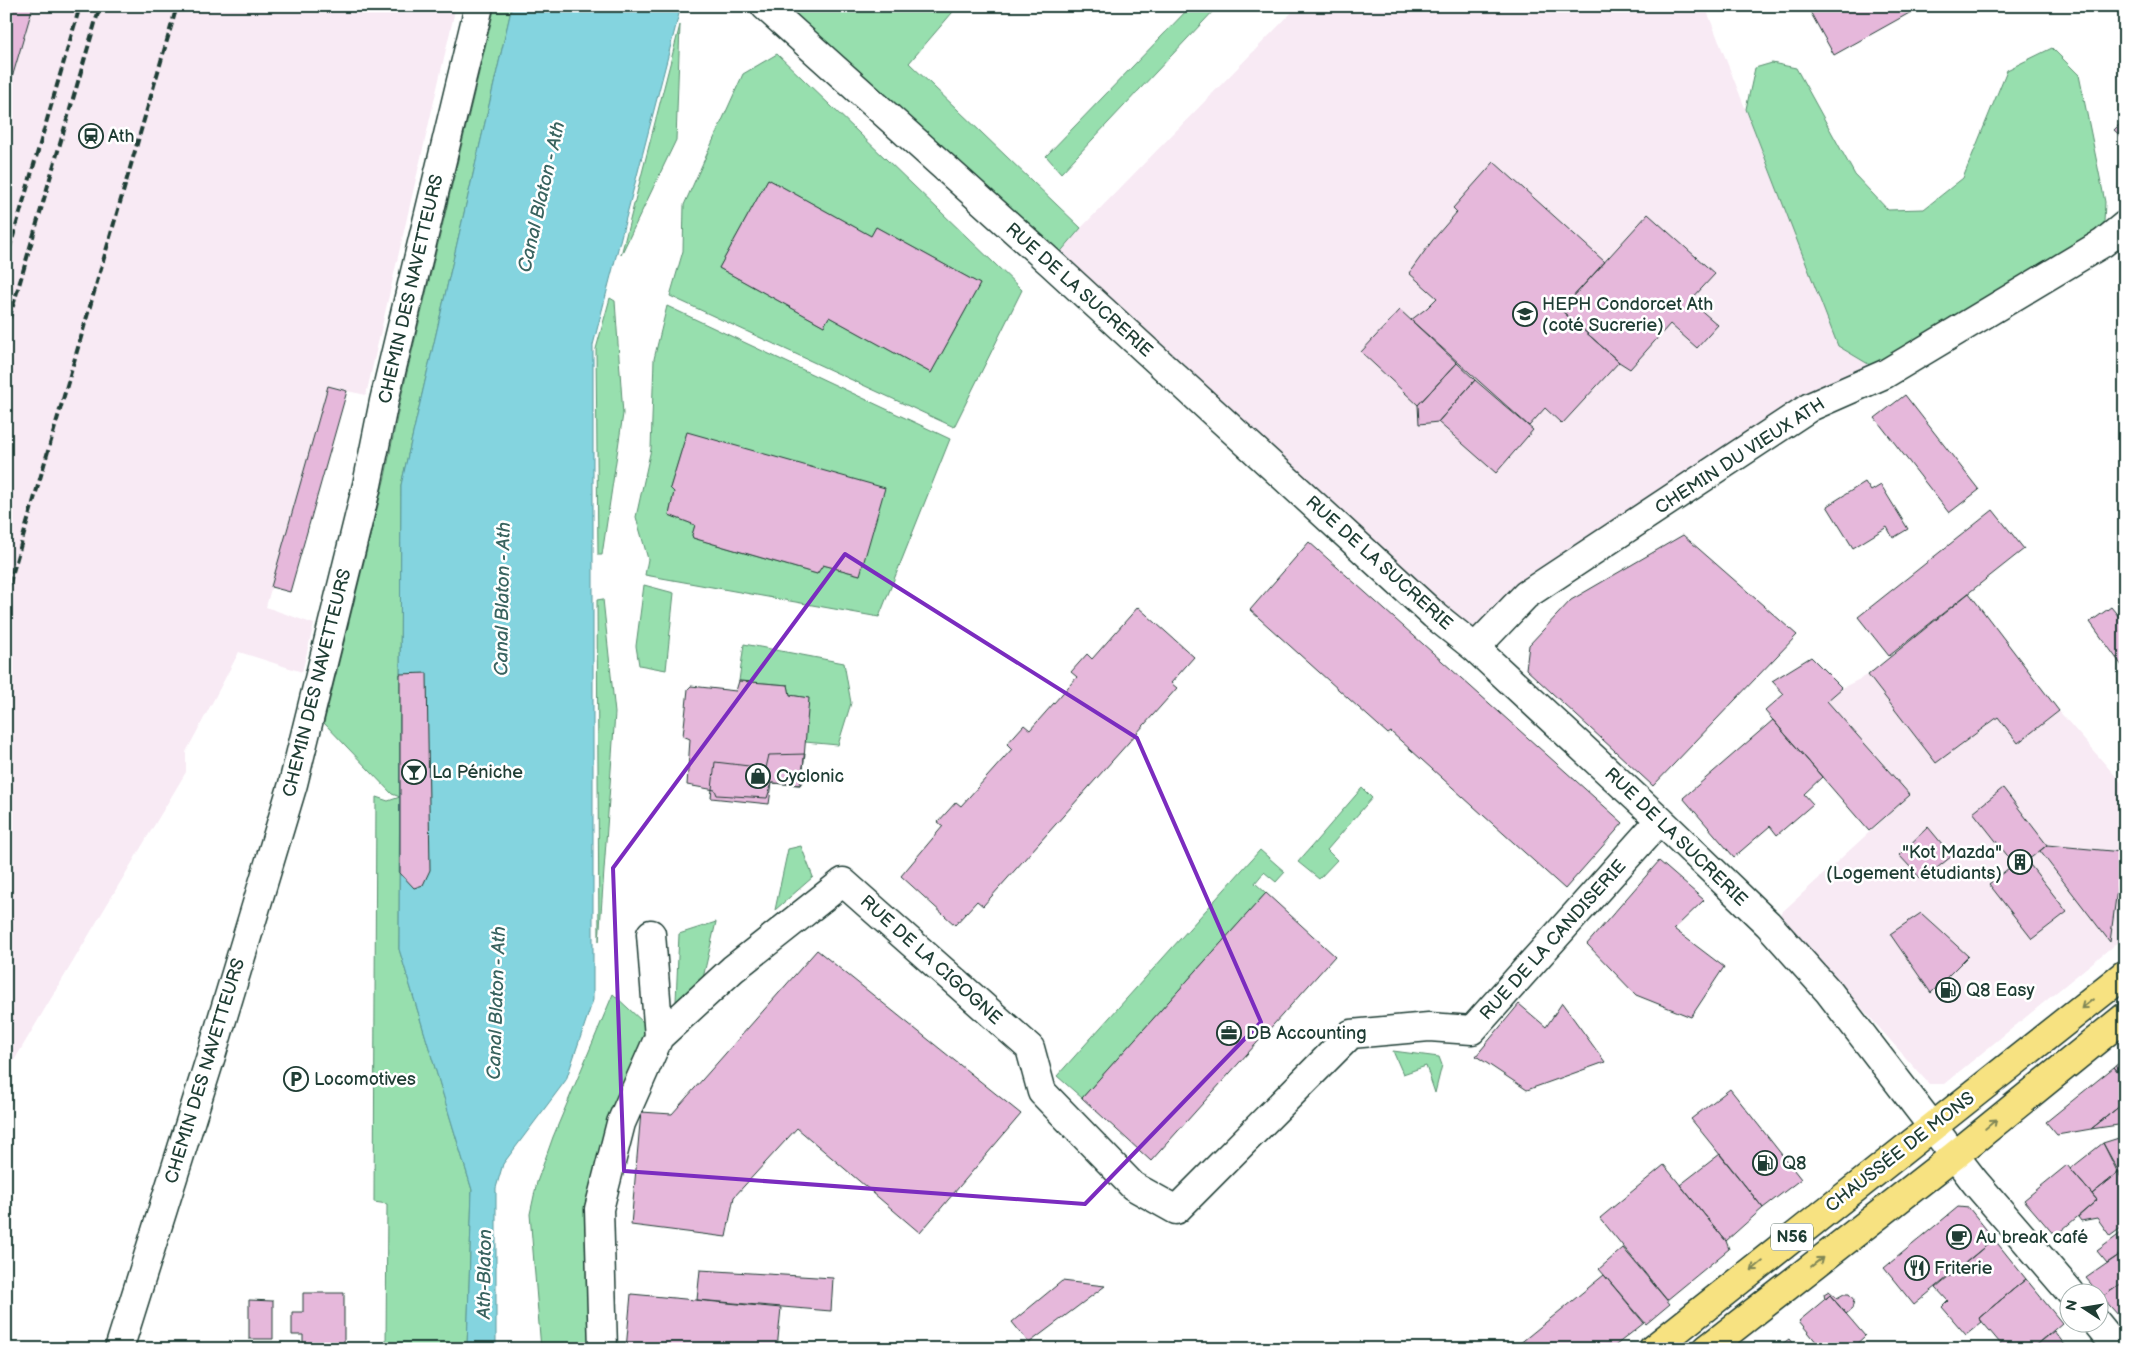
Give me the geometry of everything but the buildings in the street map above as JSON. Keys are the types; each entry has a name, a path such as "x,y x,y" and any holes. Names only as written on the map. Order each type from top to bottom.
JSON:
{"main road":[{"name":"CHAUSSÉE DE MONS","path":"1653,1349 2125,974"},
{"name":"CHAUSSÉE DE MONS","path":"1706,1349 1954,1156 2125,1016"}],"street":[{"name":"CHEMIN DES NAVETTEURS","path":"119,1349 211,1056 293,784 367,485 384,401 479,6"},
{"name":"RUE DE LA SUCRERIE","path":"765,6 1051,263 1434,615 1475,648 1660,820 1768,924 1829,992 1954,1156 2061,1282"},
{"name":"CHEMIN DU VIEUX ATH","path":"1475,648 1526,595 1810,407 1885,374 2103,243 2125,225"},
{"name":"RUE DE LA CANDISERIE","path":"1176,1210 1351,1034 1429,1026 1472,1030 1660,820"},
{"name":"RUE DE LA CIGOGNE","path":"659,1037 733,969 843,882 1030,1048 1042,1092 1133,1186 1176,1210"},
{"path":"603,1349 599,1209 621,1123 659,1037 651,934"},
{"path":"2104,1332 2118,1349"}],"highlighted area":[{"path":"845,554 1137,738 1261,1022 1085,1204 624,1171 613,868"}],"shaded area":[{"path":"32,6 456,6 366,395 328,387 266,607 314,624 302,672 239,652 186,752 186,772 6,1074 6,98"},
{"path":"1298,6 1705,6 1838,345 1885,374 1810,407 1475,648 1051,263 1081,228"},
{"path":"1868,675 1936,763 1998,717 2018,743 2059,711 2125,787 2125,936 1944,1084 1929,1084 1835,978 1768,925 1910,795 1827,701 1842,688"}],"green space":[{"path":"495,6 512,6 401,485 400,797 392,794 324,723 385,477 400,402"},
{"path":"768,6 958,6 909,63 1081,228 1051,263"},
{"path":"1191,6 1218,6 1061,173 1046,156"},
{"path":"680,25 676,140 621,255"},
{"path":"2052,48 2079,75 2105,202 2103,243 1885,374 1838,346 1746,109 1755,68 1772,63 1796,68 1855,175 1888,210 1924,209 1963,178 2007,70"},
{"path":"777,54 1022,290 954,427 670,296 683,251 684,205 743,74","holes":["768,179 871,236 876,227 980,284 931,373 829,317 824,326 719,268"]},
{"path":"610,298 615,301 623,414 602,555 598,555 596,349"},
{"path":"667,306 950,439 879,617 645,575 648,559 636,517 651,449 654,359","holes":["687,433 860,575 823,565 817,574 693,538 695,525 669,515 674,492 670,488"]},
{"path":"644,585 674,593 666,670 639,665 636,646"},
{"path":"603,599 615,713 599,942 597,600"},
{"path":"744,644 844,663 851,703 838,745 805,742 808,698 790,695 788,685 739,681"},
{"path":"1362,788 1372,798 1327,850 1337,860 1319,879 1298,862"},
{"path":"376,797 388,801 400,797 399,949 472,1190 467,1349 386,1349 387,1204 374,1202"},
{"path":"801,846 813,877 775,910 788,849"},
{"path":"1260,850 1285,872 1276,882 1264,872 1255,883 1266,893 1082,1098 1057,1076"},
{"path":"716,922 703,978 676,1001 679,934"},
{"path":"613,994 659,1037 599,1209 603,1349 541,1349 530,1214 537,1182 553,1137"},
{"path":"1393,1051 1439,1057 1442,1065 1435,1093 1426,1066 1403,1074"}],"water":[{"path":"512,6 681,6 593,345 593,1000 566,1080 503,1164 496,1188 496,1349 467,1349 472,1190 399,949 401,485"}],"railway":[{"path":"6,261 80,6"},
{"path":"6,330 100,6"},
{"path":"6,596 177,6"}],"place":[{"name":"Ath","path":"91,136"},
{"name":"HEPH Condorcet Ath (coté Sucrerie)","path":"1525,314"},
{"name":"La Péniche","path":"414,772"},
{"name":"Cyclonic","path":"758,776"},
{"name":"\"Kot Mazda\" (Logement étudiants)","path":"2020,862"},
{"name":"Q8 Easy","path":"1948,990"},
{"name":"DB Accounting","path":"1229,1033"},
{"name":"Locomotives","path":"296,1079"},
{"name":"Q8","path":"1765,1163"},
{"name":"Au break café","path":"1959,1237"},
{"name":"Friterie","path":"1917,1268"}],"water label":[{"name":"Canal Blaton - Ath","path":"542,197"},
{"name":"Canal Blaton - Ath","path":"503,599"},
{"name":"Canal Blaton - Ath","path":"497,1003"},
{"name":"Ath-Blaton","path":"485,1274"}]}
